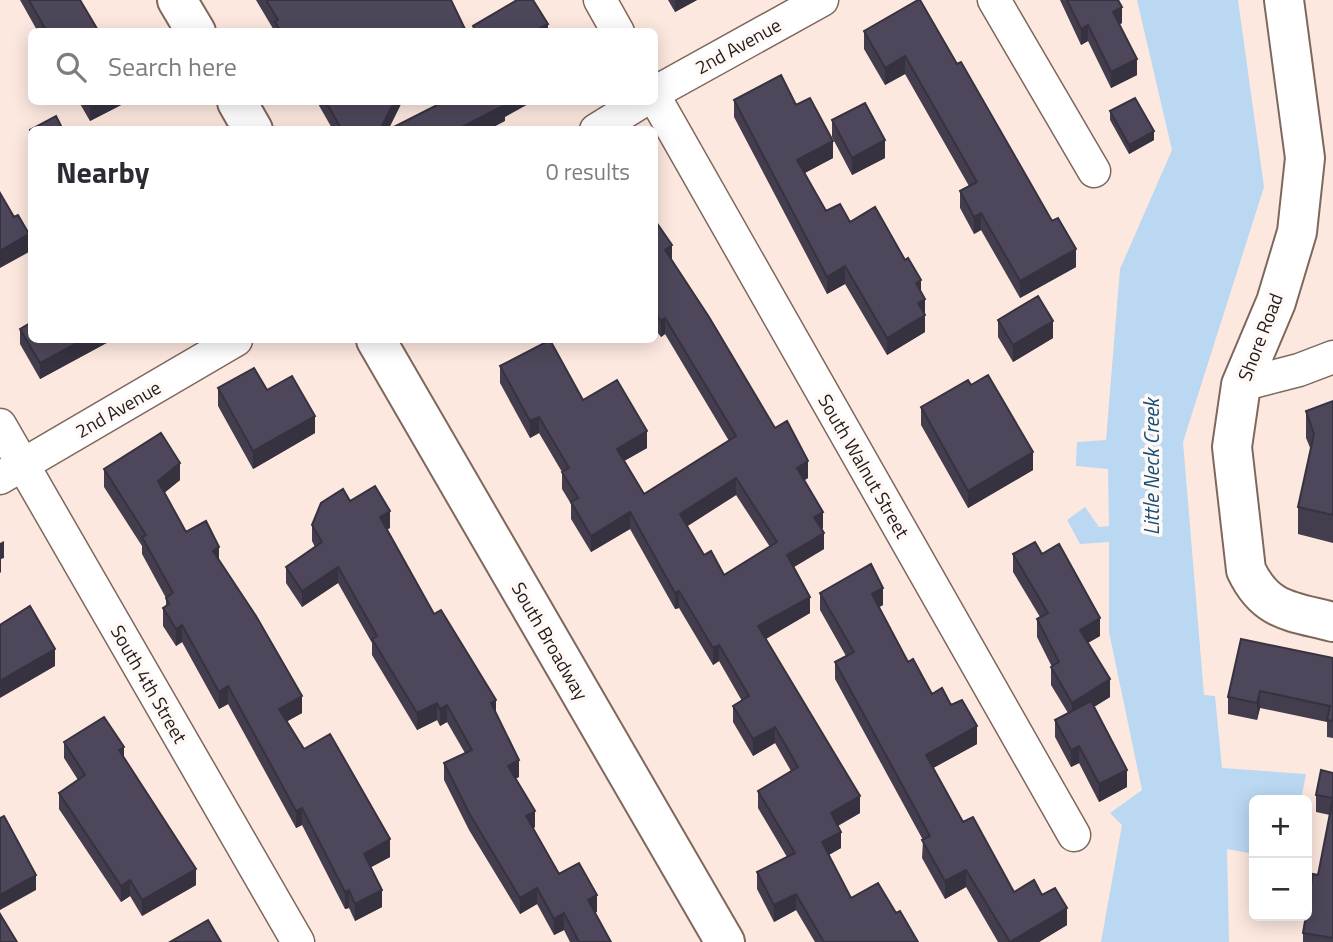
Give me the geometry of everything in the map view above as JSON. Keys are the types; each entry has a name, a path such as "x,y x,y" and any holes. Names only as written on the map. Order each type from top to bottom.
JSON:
{"street":[{"path":"177,0 194,28"},
{"path":"600,0 616,28"},
{"name":"2nd Avenue","path":"658,92 822,0"},
{"path":"994,0 1094,171"},
{"name":"Shore Road","path":"1284,0 1305,158 1297,232 1276,302 1241,385 1232,447 1246,570 1265,601 1281,609 1333,622"},
{"name":"South Walnut Street","path":"658,101 1074,835"},
{"path":"239,105 251,126"},
{"path":"602,126 636,105"},
{"name":"2nd Avenue","path":"11,471 231,343"},
{"name":"South Broadway","path":"378,343 725,942"},
{"path":"1241,385 1299,370 1333,357"},
{"name":"South 4th Street","path":"0,425 11,471 298,942"}],"water":[{"name":"Little Neck Creek","path":"1137,0 1238,0 1264,187 1183,442 1204,695 1215,696 1222,768 1306,774 1302,795 1249,795 1249,853 1227,849 1229,942 1101,942 1122,825 1110,813 1142,790 1109,632 1109,542 1080,544 1067,520 1085,507 1099,527 1109,526 1108,469 1076,466 1077,442 1106,440 1120,269 1172,150"}],"building":[{"path":"29,0 80,0 97,28 45,28"},
{"path":"266,0 451,0 465,28 279,28 275,22 278,20"},
{"path":"517,0 533,0 548,24 540,28 473,26"},
{"path":"918,0 957,64 961,62 1052,221 1058,218 1076,249 1020,281 981,213 974,217 960,191 977,182 905,56 885,68 864,31"},
{"path":"1067,0 1118,0 1122,7 1113,12 1137,59 1111,72 1088,25 1081,29"},
{"path":"781,75 796,105 810,98 833,141 797,160 826,211 840,204 850,222 875,207 905,260 908,258 921,280 916,283 925,299 918,303 925,315 887,338 845,266 827,277 734,100"},
{"path":"1135,98 1154,131 1129,145 1110,111"},
{"path":"865,103 885,140 852,158 832,120"},
{"path":"328,105 392,105 382,126 340,126"},
{"path":"437,105 505,105 464,126 396,126"},
{"path":"56,116 61,126 37,126"},
{"path":"0,193 14,217 18,215 28,235 0,251"},
{"path":"658,225 672,245 665,250 709,317 775,428 787,421 808,461 797,468 823,512 814,517 824,533 787,555 810,597 758,626 860,796 831,813 841,832 822,842 851,898 878,883 896,913 900,911 918,942 824,942 796,894 774,905 757,872 795,853 758,791 798,767 775,727 753,739 733,706 749,696 719,645 713,648 679,591 675,593 630,512 591,536 571,502 578,498 562,472 569,468 539,417 530,421 500,366 544,343 552,343 583,400 617,380 647,431 617,449 644,494 736,436 665,318 661,321 658,317","holes":["736,478 777,542 724,575 711,551 704,555 680,514"]},
{"path":"1038,296 1053,321 1013,345 998,320"},
{"path":"28,324 28,343 20,329"},
{"path":"28,343 77,343 40,363"},
{"path":"254,368 267,390 292,376 315,416 253,451 218,388"},
{"path":"988,375 1033,452 968,491 921,407 968,380 971,385"},
{"path":"1333,401 1333,515 1298,507 1314,434 1306,411"},
{"path":"161,433 180,463 158,481 186,532 206,521 219,547 213,551 256,616 302,696 279,709 304,749 330,734 390,839 364,854 382,890 355,904 349,890 345,892 302,808 296,811 228,686 219,692 182,625 176,629 163,608 169,604 166,598 173,593 142,537 146,535 104,469"},
{"path":"375,486 390,511 380,517 434,614 441,610 496,700 491,703 519,760 508,766 535,811 526,816 559,874 579,863 597,895 588,900 611,942 579,942 564,913 554,919 537,888 520,898 469,813 444,763 472,750 447,705 440,709 437,703 417,713 372,639 377,636 338,567 302,591 286,567 322,542 312,525 321,503 343,489 350,501"},
{"path":"1035,542 1042,554 1059,544 1100,618 1080,630 1110,679 1072,703 1051,667 1059,662 1037,619 1048,613 1013,554"},
{"path":"871,564 883,588 872,594 908,662 913,659 932,694 942,688 951,705 962,700 977,726 926,755 963,822 973,817 1014,892 1034,880 1042,895 1055,888 1067,908 1010,942 966,870 945,881 922,840 930,836 835,662 854,652 820,593"},
{"path":"30,606 55,649 0,681 0,625"},
{"path":"1241,639 1333,658 1333,721 1327,720 1330,706 1260,691 1257,703 1228,697"},
{"path":"1091,701 1127,770 1099,784 1079,746 1071,750 1055,720"},
{"path":"104,717 124,747 119,750 196,869 142,900 130,880 121,886 59,793 85,775 64,742"},
{"path":"1321,770 1333,773 1333,798 1316,795"},
{"path":"1333,798 1333,938 1303,933 1305,921 1312,921 1312,880 1313,874 1318,875"},
{"path":"4,816 36,875 0,895 0,818"},
{"path":"0,914 17,942 0,942"},
{"path":"208,920 221,942 170,942"}]}
